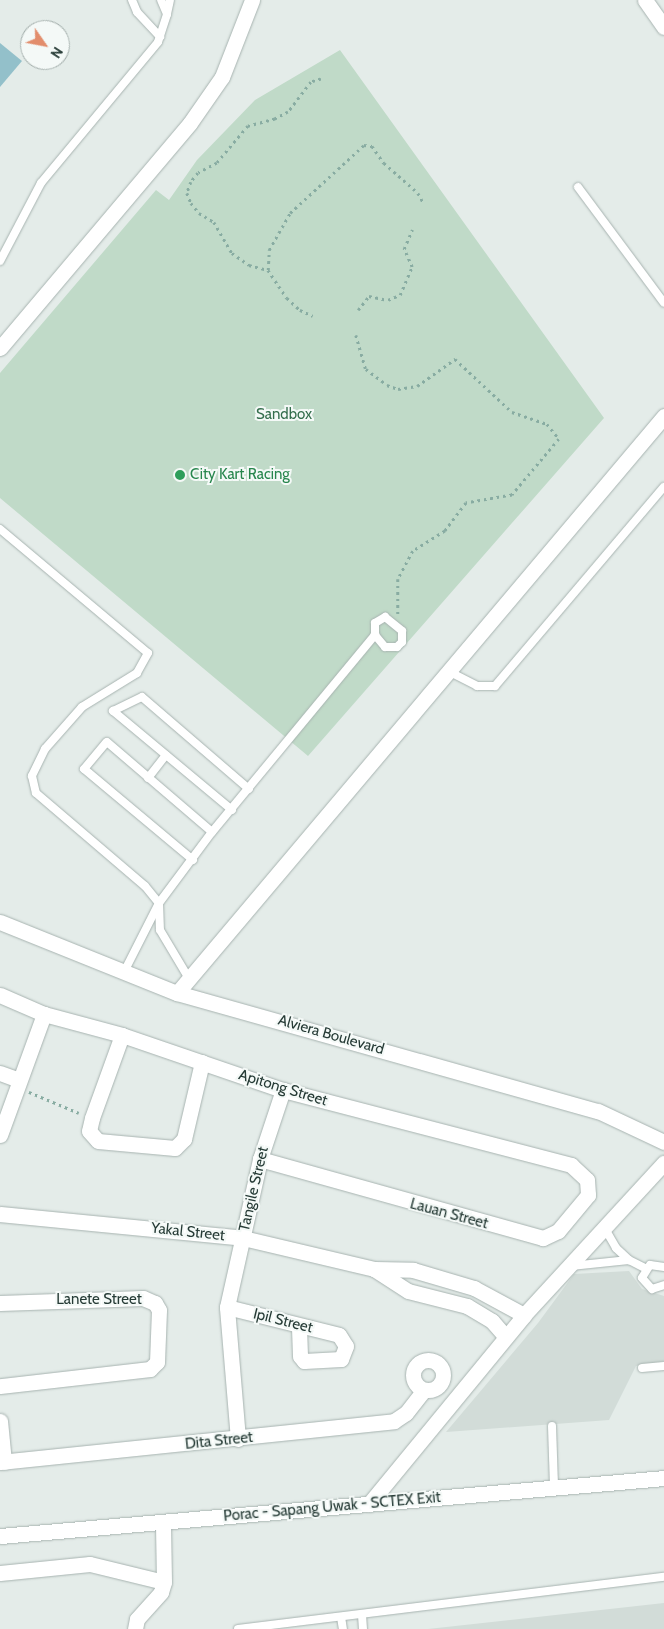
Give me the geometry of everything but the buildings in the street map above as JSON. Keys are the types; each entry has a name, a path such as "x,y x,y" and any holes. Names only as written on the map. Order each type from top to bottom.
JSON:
{"street":[{"path":"0,348 190,122 222,77 252,0"},
{"path":"645,0 664,27"},
{"path":"176,992 446,670 664,416"},
{"name":"Alviera Boulevard","path":"0,922 176,992 598,1111 664,1142"},
{"name":"Apitong Street","path":"0,994 44,1014 122,1035 283,1090 571,1164"},
{"path":"0,1135 44,1014"},
{"path":"122,1035 89,1131 98,1141 175,1148 184,1139 202,1062"},
{"path":"0,1073 19,1080"},
{"name":"Tangile Street","path":"238,1439 227,1307 260,1159 283,1090"},
{"name":"Lauan Street","path":"260,1159 428,1209 543,1238 558,1230 588,1195 587,1180 571,1164"},
{"path":"369,1504 524,1315 664,1163"},
{"name":"Yakal Street","path":"0,1214 243,1238 374,1269 413,1270 441,1280 474,1288 524,1315"},
{"name":"Yakal Street","path":"374,1269 408,1291 467,1306 492,1321 506,1337"},
{"path":"436,1298 441,1280"},
{"name":"Lanete Street","path":"0,1303 143,1298 155,1303 159,1310 155,1366 0,1386"},
{"name":"Ipil Street","path":"227,1307 340,1335 346,1346 342,1359 310,1363 300,1356 299,1326"},
{"name":"Dita Street","path":"2,1462 238,1439 394,1421 406,1413 424,1390"},
{"path":"0,1421 2,1462"},
{"name":"Porac - Sapang Uwak - SCTEX Exit","path":"0,1536 664,1478"},
{"path":"135,1629 137,1619 161,1592 164,1582 164,1522"},
{"path":"0,1573 90,1564 164,1582"}],"lane":[{"path":"132,0 137,12 160,37"},
{"path":"161,0 167,14"},
{"path":"0,261 41,183 160,37 170,0"},
{"path":"578,187 664,303"},
{"path":"446,670 477,686 495,686 664,486"},
{"path":"0,529 148,653 137,673 82,707 45,749 32,776 36,793 145,886 159,904 160,930 188,977"},
{"path":"124,972 159,904 212,832 374,635 375,623 381,618 388,617 398,625 404,634 397,647 385,647 374,635"},
{"path":"232,810 113,711 142,697 249,789"},
{"path":"193,860 84,769 107,742 212,832"},
{"path":"148,778 166,755"},
{"path":"604,1227 616,1248 629,1260 646,1268"},
{"path":"567,1267 629,1260"},
{"path":"664,1268 655,1264 646,1268 642,1278 647,1287 658,1289 664,1285"},
{"path":"642,1368 664,1366"},
{"path":"552,1426 554,1487"},
{"path":"238,1629 342,1618 664,1577"},
{"path":"362,1615 363,1629"},
{"path":"342,1618 343,1629"}],"path":[{"path":"268,270 249,265 232,253 226,237 214,222 199,213 188,192 198,173 216,163 248,126 275,120 288,112 311,82 321,79"},
{"path":"313,316 300,310 287,298 268,270 268,250 290,213 364,145 372,146 384,163 418,193 423,202"},
{"path":"358,310 368,296 388,300 400,295 412,267 404,249 412,230"},
{"path":"356,335 366,369 387,385 398,389 417,386 454,359 512,412 548,424 559,440 512,495 466,503 445,531 413,551 398,579 398,625"},
{"path":"19,1080 27,1091 92,1118"}],"shaded area":[{"path":"629,1271 642,1289 664,1296 664,1361 636,1366 609,1420 446,1432 538,1323 574,1274"},
{"path":"664,1603 664,1629 428,1629"}],"green space":[{"name":"Sandbox","path":"340,50 604,418 308,756 0,498 0,373 156,190 169,200 197,160 255,100"}],"water":[{"path":"0,43 20,59 20,63 0,87"}],"place":[{"name":"City Kart Racing","path":"180,475"}]}
